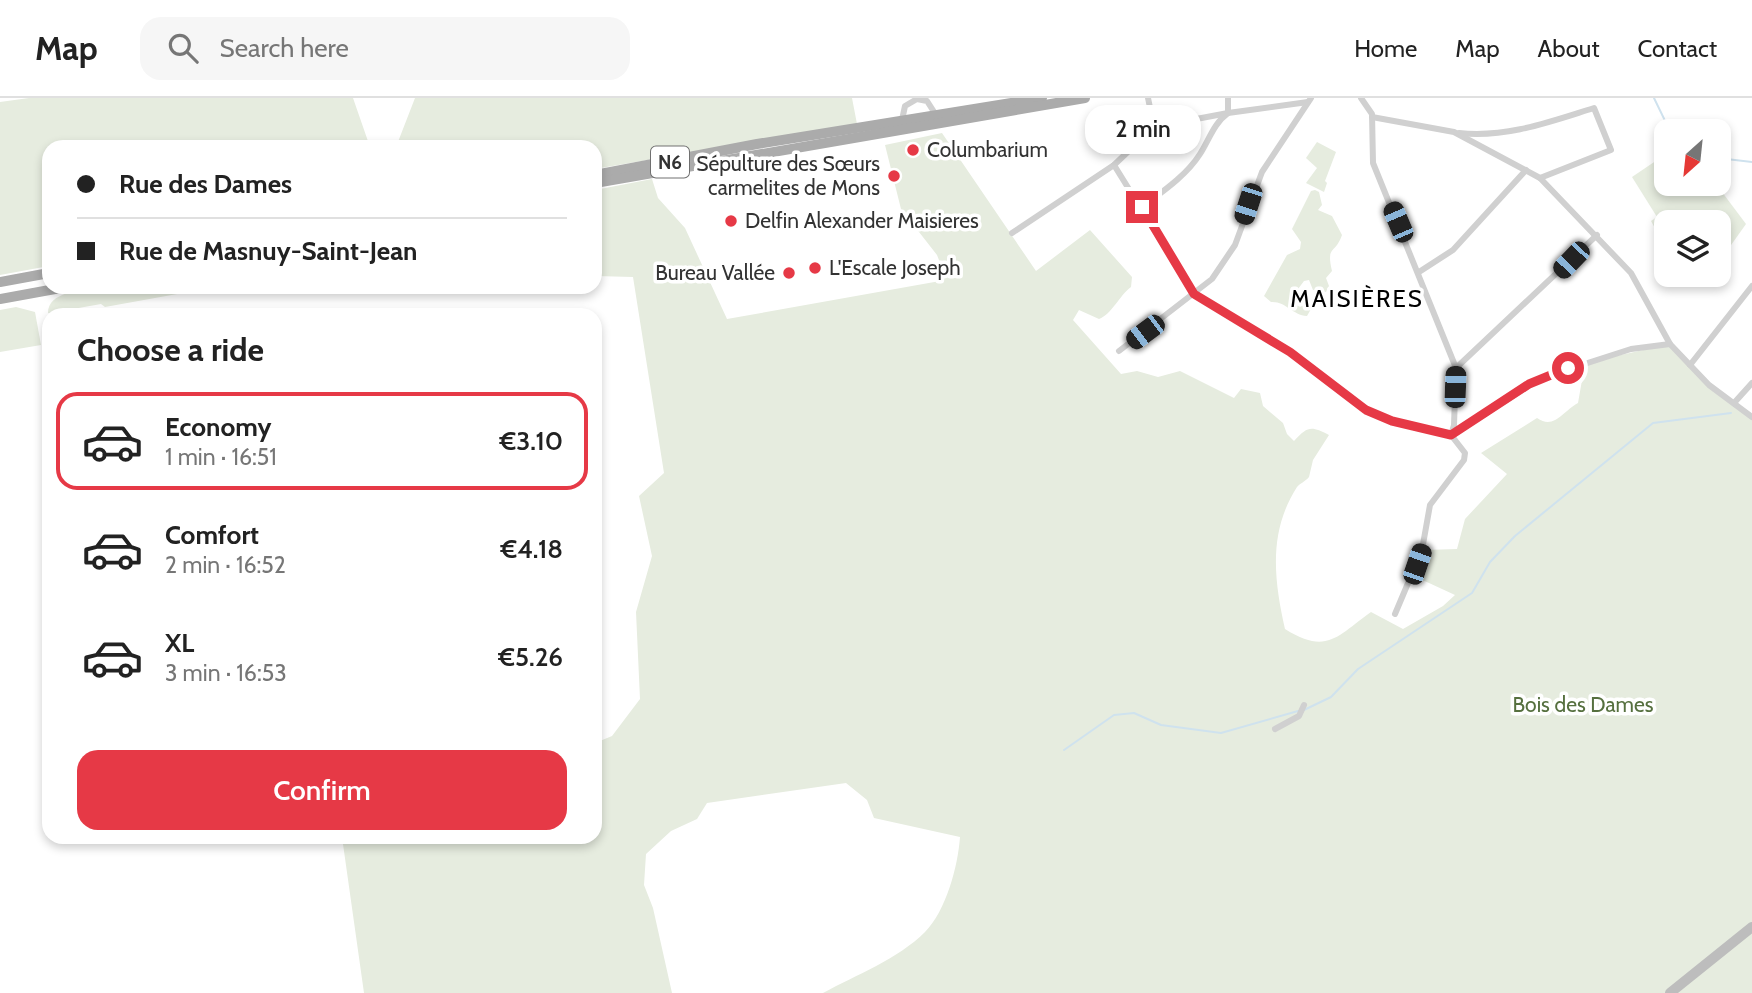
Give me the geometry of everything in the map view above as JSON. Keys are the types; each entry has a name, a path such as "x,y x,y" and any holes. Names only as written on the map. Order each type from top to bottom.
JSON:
{"main road":[{"name":"N6","path":"602,174 1042,98"},
{"name":"N6","path":"602,182 1085,98"},
{"path":"0,282 42,274"},
{"path":"0,299 42,291"},
{"path":"1670,993 1752,926"}],"street":[{"path":"1148,98 1154,127"},
{"path":"1142,207 1166,190 1195,160 1219,121 1228,113 1228,98"},
{"path":"1361,98 1372,117 1373,163 1419,271 1456,368 1454,425 1451,435"},
{"path":"902,120 908,103 924,99 932,105 937,115 929,125"},
{"path":"1012,233 1114,166 1154,127 1310,100"},
{"path":"1119,351 1205,287 1231,253 1262,172 1310,100"},
{"path":"1372,117 1381,121 1454,132 1485,134 1522,130 1594,108 1611,150 1539,178"},
{"path":"1454,132 1539,178 1631,273 1670,344 1690,365 1752,417"},
{"path":"1114,166 1194,294 1283,348 1366,410 1392,421 1451,435 1465,456 1430,505 1422,550 1395,614"},
{"path":"1419,271 1454,250 1526,170"},
{"path":"1456,368 1597,235"},
{"path":"1690,365 1752,286"},
{"path":"1451,435 1541,378 1631,349 1670,344"},
{"path":"1734,403 1752,383"},
{"path":"1275,729 1303,709"}],"green space":[{"path":"29,98 353,98 368,140 42,140 42,267 0,275 0,102"},
{"path":"415,98 852,98 857,124 602,168 602,140 399,140"},
{"name":"Bois des Dames","path":"942,133 1036,271 1090,230 1132,277 1131,287 1104,317 1099,319 1079,310 1073,320 1121,374 1137,371 1158,377 1180,371 1234,398 1241,389 1260,393 1263,406 1283,423 1287,434 1294,441 1310,429 1329,435 1313,460 1309,477 1297,487 1288,504 1281,521 1276,556 1278,592 1285,629 1311,641 1331,640 1371,612 1403,629 1443,606 1455,595 1416,577 1424,550 1457,549 1465,519 1507,474 1481,453 1537,418 1553,421 1578,403 1585,363 1670,344 1709,385 1752,417 1752,993 823,993 890,958 925,932 945,900 959,849 960,837 874,818 867,800 846,783 707,803 697,819 671,831 646,854 644,885 653,908 672,993 364,993 343,844 602,844 602,740 612,736 640,699 636,612 652,556 639,496 664,473 633,277 602,276 602,189 652,179 658,198 685,228 727,319 940,281 944,273 937,255 901,209 885,145"},
{"path":"1317,142 1336,152 1325,181 1327,183 1324,192 1306,183 1317,168 1306,158"},
{"path":"1654,162 1654,196 1725,196 1746,224 1731,245 1731,210 1654,210 1654,212 1632,177"},
{"path":"1311,191 1319,192 1322,205 1318,210 1332,216 1342,235 1331,253 1332,271 1326,278 1329,286 1326,292 1313,290 1309,280 1304,281 1295,293 1299,304 1311,309 1307,316 1271,302 1264,296 1287,255 1300,249 1301,242 1292,229"},
{"path":"177,294 105,307 101,304 79,308 49,308 60,296"},
{"path":"16,307 35,312 41,345 0,352 0,310"}],"waterway":[{"path":"1654,98 1664,119"},
{"path":"1731,160 1752,162"},
{"path":"1304,710 1331,697 1358,669 1472,593 1490,562 1515,536 1653,423 1731,413"},
{"path":"1064,750 1114,715 1134,713 1161,725 1221,733 1298,711"}],"place":[{"name":"Columbarium","path":"913,150"},
{"name":"Sépulture des Sœurs carmelites de Mons","path":"894,176"},
{"name":"Delfin Alexander Maisieres","path":"731,221"},
{"name":"L'Escale Joseph","path":"815,268"},
{"name":"Bureau Vallée","path":"789,273"}],"district":[{"name":"MAISIÈRES","path":"1357,299"}],"route":[{"path":"1142,207 1194,294 1290,352 1356,403 1378,416 1451,435 1529,384 1568,368"}]}
